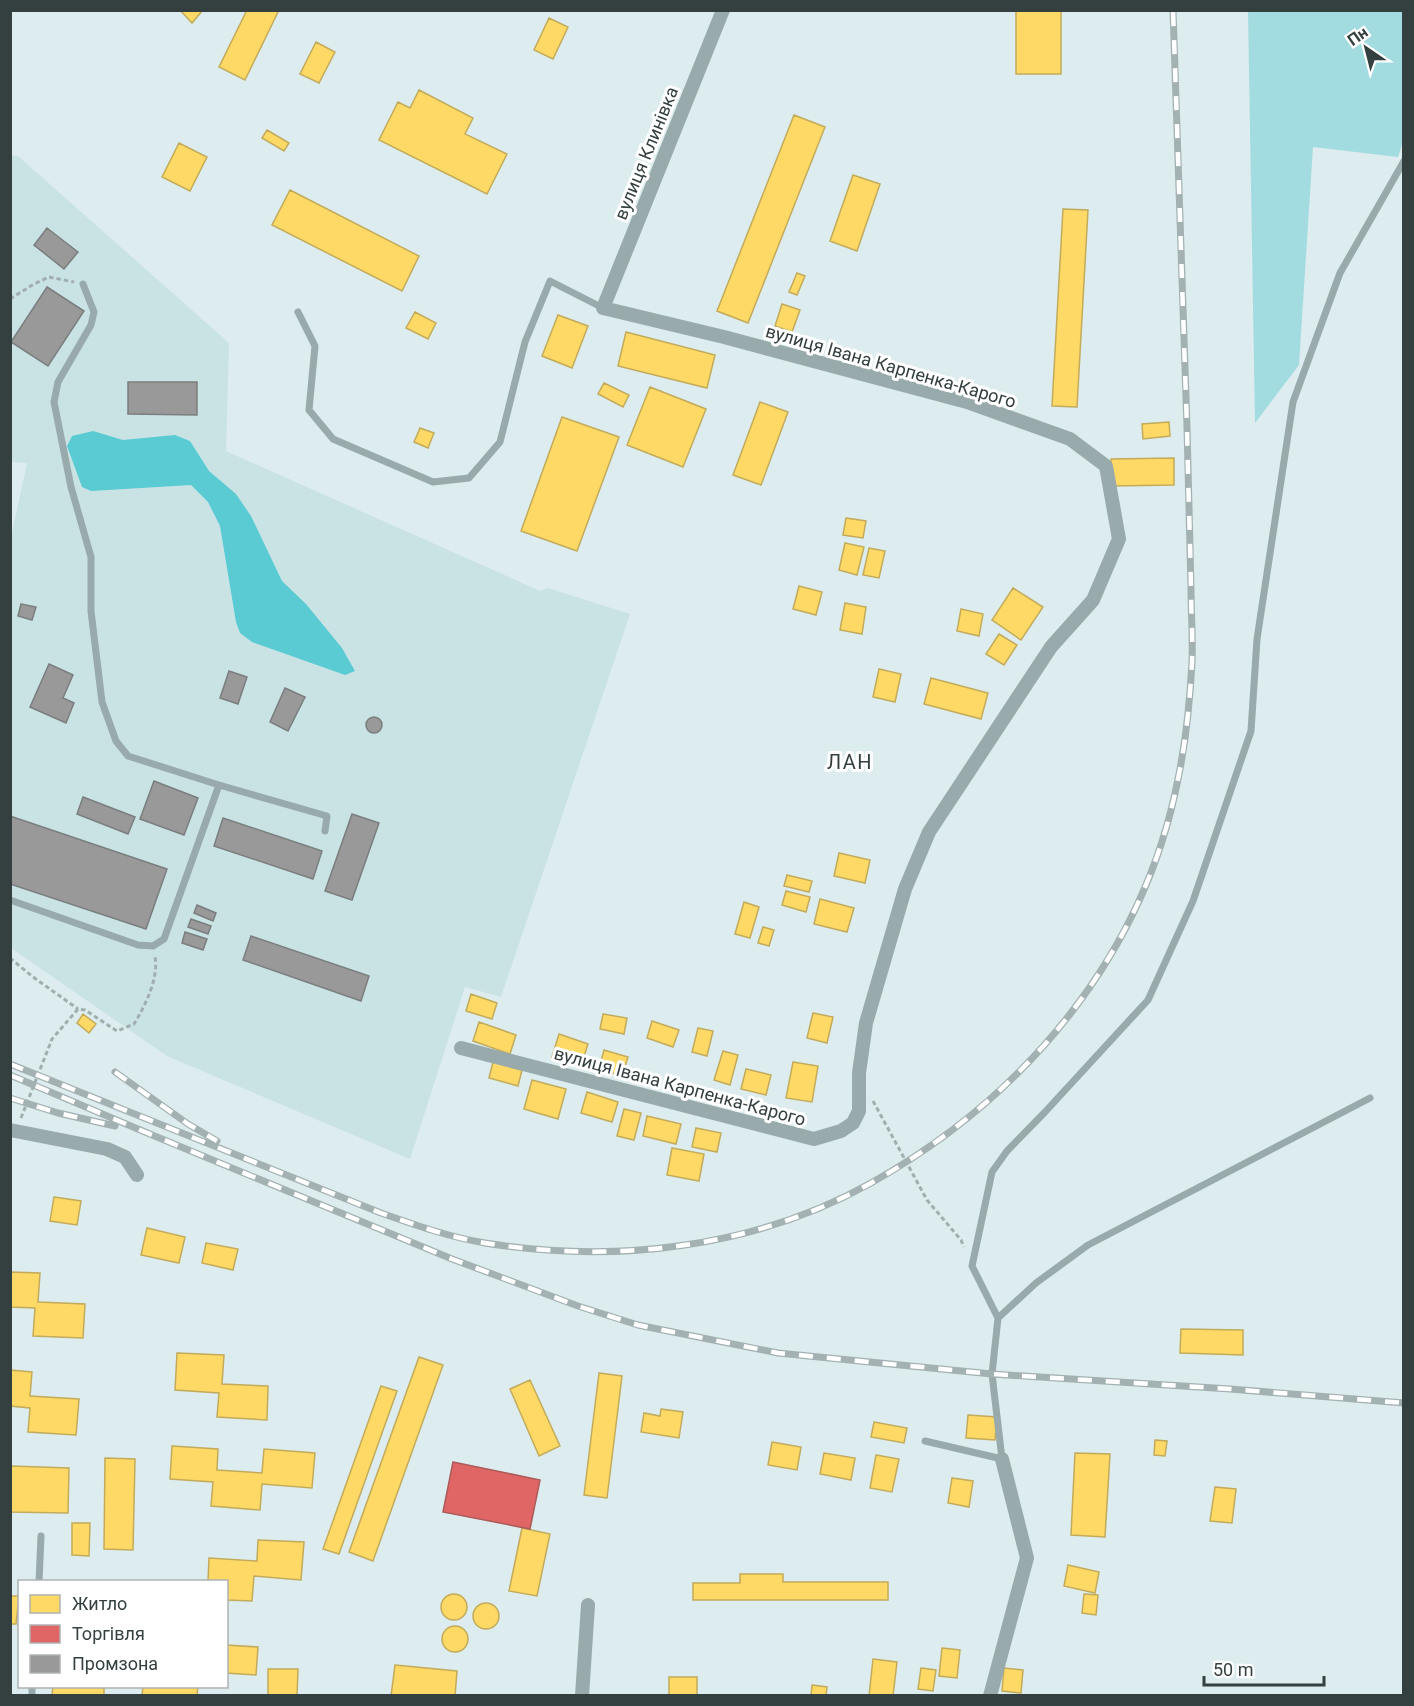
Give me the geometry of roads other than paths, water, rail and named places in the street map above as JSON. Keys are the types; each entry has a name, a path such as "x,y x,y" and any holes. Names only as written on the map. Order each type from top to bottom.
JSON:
{"street":[{"name":"вулиця Клинівка","path":"603,308 723,10"},
{"name":"вулиця Івана Карпенка-Карого","path":"461,1048 814,1139 841,1131 853,1123 859,1111 859,1073 866,1023 905,889 929,832 1051,647 1093,600 1119,539 1106,466 1070,439 968,402 724,337 603,308"},
{"path":"12,1130 107,1149 125,1157 137,1175"},
{"path":"990,1695 1027,1558 1002,1459"},
{"path":"582,1695 588,1605"}],"lane":[{"path":"925,1441 1002,1459 992,1374 998,1318 972,1266 992,1172 1007,1150 1148,1000 1193,901 1251,731 1257,639 1293,402 1340,273 1404,161"},
{"path":"298,312 315,346 309,410 333,439 433,482 469,478 500,442 525,342 550,281 603,308"},
{"path":"83,284 94,312 90,325 58,382 54,402 71,487 91,557 91,611 102,702 116,741 128,756 219,786 327,816 325,831"},
{"path":"10,900 138,945 153,946 164,939 219,786"},
{"path":"998,1318 1036,1283 1088,1245 1370,1098"},
{"path":"39,1580 41,1536"}],"water":[{"path":"93,431 123,440 175,435 190,441 209,471 236,494 251,516 282,581 306,604 342,648 355,671 345,675 252,642 240,633 236,622 220,526 208,502 191,485 91,491 82,487 67,446 72,436"}],"railway":[{"path":"10,1064 381,1213 419,1226 485,1243 584,1252 683,1245 732,1236 780,1223 826,1205 871,1183 927,1148 979,1108 1027,1064 1069,1015 1107,961 1137,904 1161,843 1181,765 1189,706 1192,644 1173,10"},
{"path":"115,1072 188,1124 217,1141"},
{"path":"10,1075 452,1259 578,1306 638,1325 778,1353 992,1374 1404,1403"},
{"path":"10,1098 58,1113 115,1126"}],"district":[{"name":"ЛАН","path":"850,762"}]}
